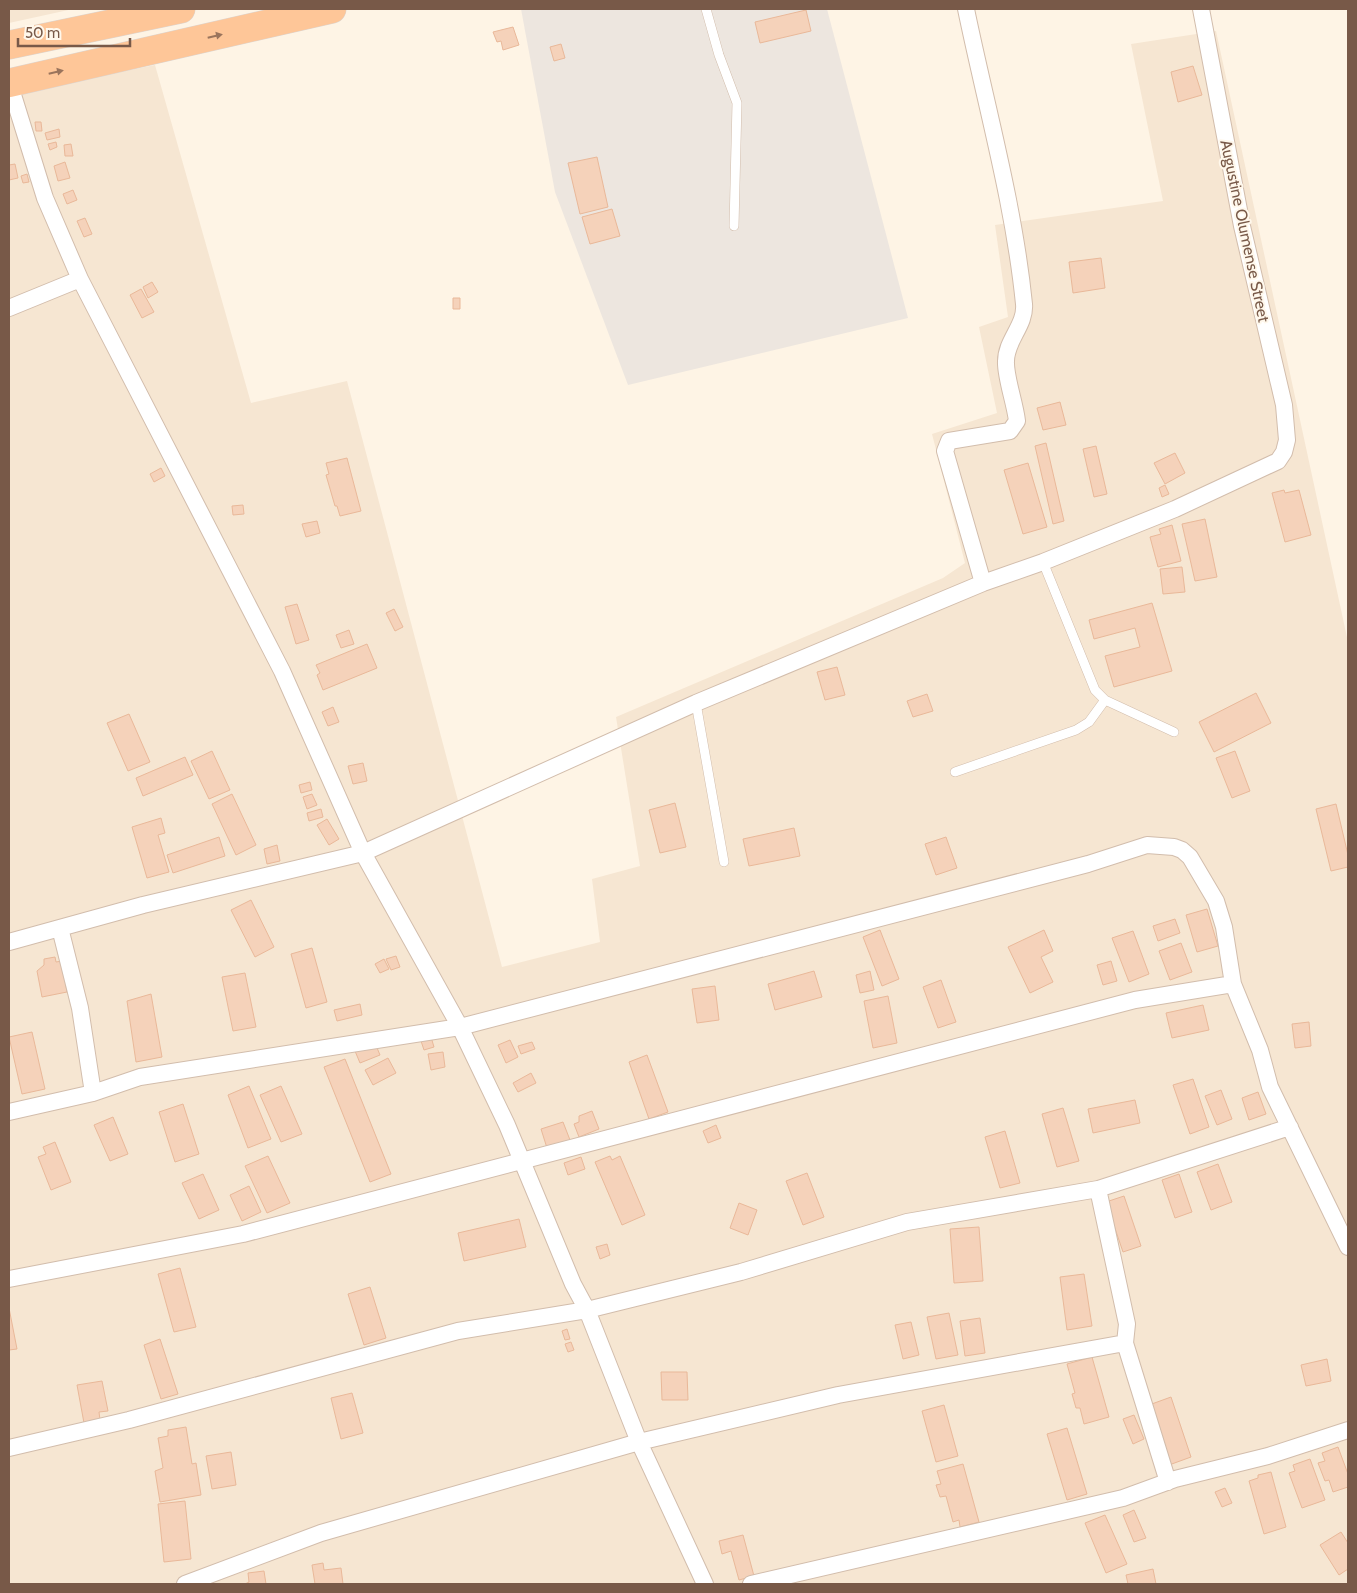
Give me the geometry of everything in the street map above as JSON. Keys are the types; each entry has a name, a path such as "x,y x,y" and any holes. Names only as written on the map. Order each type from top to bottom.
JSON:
{"highway":[{"path":"9,44 179,9"},
{"path":"9,83 332,9"}],"street":[{"path":"966,9 1016,240 1025,307 1020,326 1010,345 1006,361 1017,421 1010,432 949,441 945,451 983,583"},
{"name":"Augustine Olumense Street","path":"1043,562 1234,483 1278,461 1284,452 1287,440 1284,405 1242,226 1201,9"},
{"path":"9,83 46,198 80,279 282,672 363,853 460,1027 522,1161 573,1284 587,1310 639,1442 705,1584"},
{"path":"9,308 80,279"},
{"path":"9,942 143,905 363,853 696,703 983,583 1043,562"},
{"path":"9,1112 93,1093 140,1078 460,1027 1088,864 1147,845 1174,847 1182,850 1190,857 1216,901 1224,927 1233,984 1260,1050 1270,1087 1348,1247"},
{"path":"60,928 80,1008 93,1093"},
{"path":"9,1279 243,1234 1135,1000 1233,984"},
{"path":"9,1448 129,1420 458,1331 587,1310 741,1272 907,1222 1098,1189 1290,1127"},
{"path":"1098,1189 1127,1324 1125,1343 1168,1482"},
{"path":"184,1584 321,1533 639,1442 838,1396 1125,1343"},
{"path":"751,1584 1123,1498 1168,1482 1268,1456 1348,1430"}],"lane":[{"path":"706,9 719,55 737,103 734,226"},
{"path":"1043,562 1095,690 1105,700 1174,732"},
{"path":"955,772 1076,730 1089,722 1105,700"},
{"path":"696,703 724,862"}],"shaded area":[{"path":"9,9 73,9 9,23"},
{"path":"521,9 827,9 908,318 628,385 555,192"},
{"path":"1216,31 1348,642 1348,1584 9,1584 9,94 155,65 251,403 347,381 502,967 600,942 592,879 640,866 616,717 943,578 965,563 932,434 997,413 979,327 1008,317 995,225 1163,201 1131,44"}],"building":[{"path":"806,10 811,31 760,43 755,22"},
{"path":"513,27 519,45 503,50 501,41 497,42 493,32"},
{"path":"561,44 565,58 554,61 550,47"},
{"path":"1193,66 1202,95 1178,102 1171,72"},
{"path":"35,122 41,122 42,131 36,131"},
{"path":"59,129 60,137 47,140 45,133"},
{"path":"56,142 57,147 50,150 48,144"},
{"path":"71,144 73,156 65,156 64,145"},
{"path":"597,157 608,207 580,214 568,163"},
{"path":"65,162 70,178 58,181 54,166"},
{"path":"15,164 18,178 9,180 9,165"},
{"path":"27,174 29,182 23,183 21,176"},
{"path":"73,190 77,200 67,204 63,194"},
{"path":"612,209 620,236 590,244 582,217"},
{"path":"85,218 92,234 84,237 77,221"},
{"path":"1101,258 1105,288 1073,293 1069,262"},
{"path":"152,282 158,292 148,298 143,287"},
{"path":"141,289 154,312 142,318 130,295"},
{"path":"453,298 460,298 460,309 453,309"},
{"path":"1060,402 1066,425 1043,430 1037,408"},
{"path":"1046,443 1064,521 1053,524 1035,446"},
{"path":"1096,446 1107,494 1094,497 1083,449"},
{"path":"1175,453 1185,473 1165,484 1154,463"},
{"path":"347,458 361,511 340,516 337,506 335,506 326,475 329,474 326,463"},
{"path":"1028,463 1047,527 1023,534 1004,470"},
{"path":"161,468 165,476 154,482 150,474"},
{"path":"1165,485 1169,494 1162,497 1159,488"},
{"path":"1284,490 1285,493 1299,490 1311,535 1285,542 1272,493"},
{"path":"243,505 244,514 233,515 232,506"},
{"path":"1205,519 1217,577 1195,581 1182,524"},
{"path":"317,521 320,533 306,537 302,524"},
{"path":"1172,525 1181,561 1158,567 1150,537 1161,534 1159,529"},
{"path":"1182,567 1185,592 1163,594 1160,569"},
{"path":"1152,603 1172,671 1114,687 1105,656 1140,647 1135,628 1094,639 1089,620"},
{"path":"297,604 309,640 296,644 285,607"},
{"path":"394,609 403,627 395,631 386,613"},
{"path":"349,630 354,644 341,648 336,635"},
{"path":"367,644 377,668 323,690 317,675 320,673 316,665"},
{"path":"837,667 845,695 825,700 817,672"},
{"path":"1256,693 1271,723 1214,752 1199,722"},
{"path":"927,694 933,711 913,717 907,701"},
{"path":"333,707 339,722 328,726 322,712"},
{"path":"129,714 150,762 128,771 107,723"},
{"path":"212,751 230,790 209,799 191,761"},
{"path":"1235,751 1250,791 1232,798 1216,758"},
{"path":"185,757 193,775 143,796 136,778"},
{"path":"363,763 367,781 353,784 348,766"},
{"path":"310,782 312,790 301,793 299,785"},
{"path":"232,794 256,845 236,855 212,804"},
{"path":"312,794 317,805 307,809 303,797"},
{"path":"675,803 686,847 660,853 649,810"},
{"path":"1336,804 1348,855 1348,867 1331,871 1316,809"},
{"path":"321,809 323,817 309,821 307,813"},
{"path":"161,818 165,833 158,835 169,872 147,878 132,827"},
{"path":"327,819 339,839 329,845 317,825"},
{"path":"794,828 800,856 749,866 743,839"},
{"path":"219,837 225,856 173,873 167,855"},
{"path":"946,837 957,868 936,875 925,844"},
{"path":"277,845 280,861 267,864 264,849"},
{"path":"251,900 274,947 255,957 231,910"},
{"path":"1207,909 1218,946 1197,952 1186,915"},
{"path":"1175,919 1180,933 1158,941 1153,926"},
{"path":"880,930 899,979 882,986 863,937"},
{"path":"1044,930 1053,951 1041,957 1053,982 1030,993 1008,947"},
{"path":"1133,931 1149,974 1129,982 1112,938"},
{"path":"1181,943 1192,972 1170,980 1159,951"},
{"path":"312,948 327,1002 306,1008 291,954"},
{"path":"396,956 400,967 391,970 386,959"},
{"path":"55,957 56,962 62,961 67,992 42,997 37,971 44,965 44,959"},
{"path":"384,959 389,969 380,973 375,964"},
{"path":"1111,961 1117,981 1103,985 1097,965"},
{"path":"814,971 822,997 775,1010 768,984"},
{"path":"870,971 874,990 860,993 856,975"},
{"path":"245,973 256,1027 233,1031 222,977"},
{"path":"941,980 956,1022 938,1028 923,987"},
{"path":"715,986 719,1020 697,1023 692,989"},
{"path":"151,994 162,1057 136,1062 127,1001"},
{"path":"888,996 897,1043 873,1048 864,1001"},
{"path":"360,1004 362,1015 337,1021 334,1010"},
{"path":"1203,1005 1209,1030 1172,1038 1166,1013"},
{"path":"1309,1022 1311,1046 1295,1048 1292,1024"},
{"path":"32,1032 45,1089 22,1094 9,1037"},
{"path":"431,1037 434,1047 424,1050 421,1041"},
{"path":"510,1040 518,1057 506,1063 498,1045"},
{"path":"532,1042 535,1049 521,1054 518,1046"},
{"path":"375,1043 380,1055 360,1063 355,1051"},
{"path":"443,1052 445,1067 431,1070 428,1054"},
{"path":"647,1055 668,1112 649,1119 629,1062"},
{"path":"388,1058 396,1073 373,1085 365,1070"},
{"path":"345,1059 391,1174 370,1182 324,1067"},
{"path":"531,1073 536,1083 518,1092 513,1083"},
{"path":"1193,1079 1209,1127 1190,1134 1173,1085"},
{"path":"249,1086 271,1139 248,1148 228,1095"},
{"path":"281,1086 302,1134 281,1142 260,1095"},
{"path":"1221,1090 1232,1119 1217,1125 1205,1096"},
{"path":"1258,1092 1266,1114 1249,1120 1242,1098"},
{"path":"1135,1100 1140,1123 1093,1133 1088,1109"},
{"path":"183,1104 199,1154 175,1162 159,1112"},
{"path":"1063,1108 1079,1161 1057,1167 1042,1114"},
{"path":"592,1111 599,1129 579,1137 574,1124 579,1122 579,1116"},
{"path":"113,1117 128,1154 110,1161 94,1125"},
{"path":"563,1122 570,1140 547,1148 541,1129"},
{"path":"716,1125 721,1138 708,1143 703,1131"},
{"path":"1005,1131 1020,1183 1000,1188 985,1137"},
{"path":"55,1142 71,1182 51,1190 38,1157 46,1154 43,1147"},
{"path":"268,1156 290,1203 267,1213 245,1166"},
{"path":"610,1156 612,1160 620,1156 645,1215 622,1225 595,1162"},
{"path":"581,1157 585,1169 568,1175 564,1163"},
{"path":"1218,1164 1232,1202 1211,1210 1197,1172"},
{"path":"807,1173 824,1217 803,1225 786,1181"},
{"path":"203,1174 219,1210 199,1219 182,1183"},
{"path":"1179,1174 1192,1212 1175,1218 1162,1180"},
{"path":"249,1186 261,1212 242,1221 230,1195"},
{"path":"1124,1196 1141,1246 1123,1252 1106,1202"},
{"path":"739,1203 757,1210 748,1235 730,1228"},
{"path":"519,1219 526,1247 464,1261 458,1233"},
{"path":"979,1227 983,1281 954,1283 950,1229"},
{"path":"607,1244 610,1255 600,1259 596,1247"},
{"path":"180,1268 196,1327 174,1332 158,1274"},
{"path":"1084,1274 1092,1326 1067,1330 1060,1277"},
{"path":"370,1287 386,1338 364,1345 348,1294"},
{"path":"9,1308 17,1349 9,1350"},
{"path":"949,1313 958,1355 936,1359 927,1317"},
{"path":"980,1318 985,1353 965,1356 960,1321"},
{"path":"911,1322 919,1355 903,1359 895,1325"},
{"path":"567,1329 570,1339 565,1340 562,1331"},
{"path":"160,1339 178,1394 161,1399 144,1345"},
{"path":"571,1342 574,1350 568,1352 565,1344"},
{"path":"1092,1357 1109,1417 1084,1424 1080,1408 1076,1408 1072,1394 1075,1393 1067,1364"},
{"path":"1327,1359 1331,1381 1306,1386 1301,1365"},
{"path":"661,1372 687,1372 688,1400 662,1400"},
{"path":"102,1381 108,1411 99,1412 100,1420 84,1423 77,1385"},
{"path":"352,1393 363,1433 341,1439 331,1398"},
{"path":"1171,1397 1191,1457 1169,1465 1149,1405"},
{"path":"944,1405 958,1456 936,1462 922,1411"},
{"path":"1134,1415 1144,1439 1133,1444 1123,1419"},
{"path":"186,1427 192,1464 196,1463 201,1495 160,1502 155,1471 163,1468 158,1438 168,1436 168,1430"},
{"path":"1067,1428 1087,1494 1067,1500 1047,1434"},
{"path":"1338,1447 1348,1474 1348,1487 1333,1492 1329,1480 1325,1481 1318,1463 1325,1461 1322,1453"},
{"path":"231,1452 236,1485 212,1489 206,1456"},
{"path":"1310,1459 1325,1500 1302,1508 1289,1473 1295,1471 1293,1465"},
{"path":"963,1464 979,1522 960,1527 959,1520 953,1522 946,1496 940,1497 936,1485 941,1484 937,1471"},
{"path":"1271,1472 1286,1527 1264,1534 1249,1481 1258,1478 1258,1475"},
{"path":"1225,1488 1232,1503 1222,1507 1215,1492"},
{"path":"185,1501 191,1559 164,1562 158,1504"},
{"path":"1134,1510 1146,1538 1134,1542 1123,1515"},
{"path":"1105,1515 1127,1564 1106,1573 1085,1523"},
{"path":"1341,1532 1348,1543 1348,1569 1339,1575 1320,1545"},
{"path":"743,1535 754,1576 739,1580 731,1551 722,1554 719,1541"},
{"path":"323,1563 324,1570 341,1568 343,1584 315,1584 312,1565"},
{"path":"1153,1569 1156,1584 1128,1584 1126,1575"},
{"path":"264,1571 266,1584 245,1584 249,1582 248,1573"}]}
